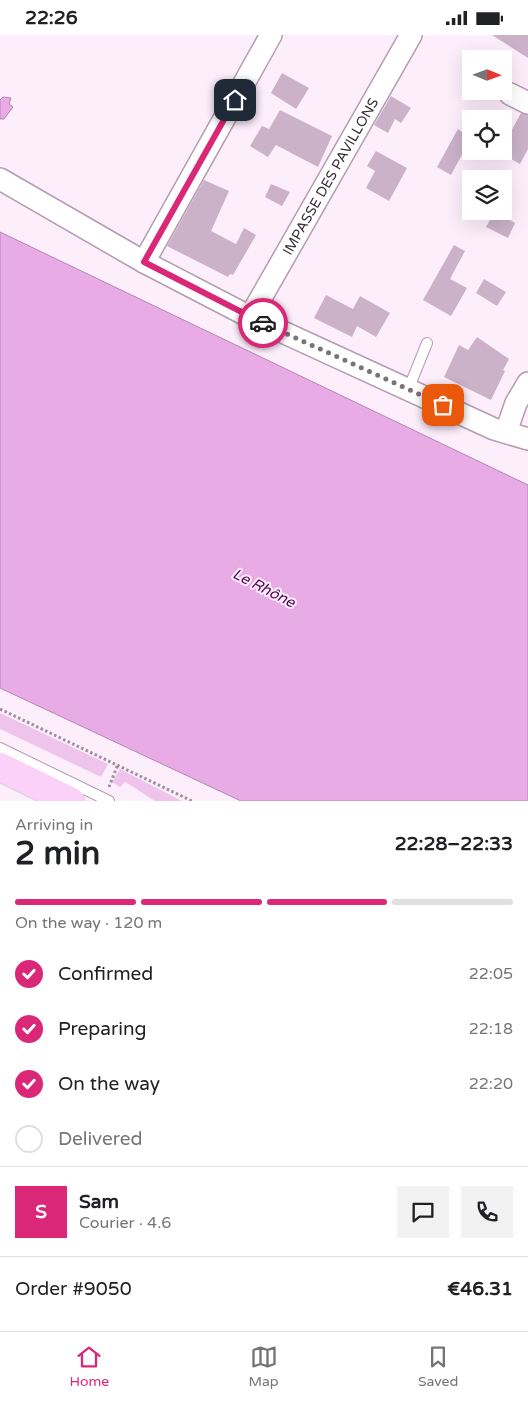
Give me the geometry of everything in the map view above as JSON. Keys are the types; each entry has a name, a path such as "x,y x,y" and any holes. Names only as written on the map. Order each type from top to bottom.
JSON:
{"main road":[{"path":"0,767 70,801"}],"street":[{"path":"144,262 271,35"},
{"name":"IMPASSE DES PAVILLONS","path":"250,317 411,35"},
{"path":"0,179 144,262 250,317 408,389 506,432 528,439"},
{"path":"506,432 516,403 528,383"},
{"path":"506,432 528,432"}],"lane":[{"path":"408,389 427,343"},
{"path":"0,748 108,801"}],"path":[{"path":"0,709 192,801"},
{"path":"108,790 118,764"}],"shaded area":[{"path":"0,713 108,764 101,777 0,729"},
{"path":"120,769 182,801 155,801 125,782 120,787 112,782"}],"water":[{"path":"3,97 11,98 9,104 13,107 4,119 0,119 0,100"},
{"name":"Le Rhône","path":"0,232 528,485 528,801 241,801 0,688"}],"building":[{"path":"492,35 528,35 528,58"},
{"path":"282,73 309,88 296,109 271,93"},
{"path":"391,96 411,108 401,123 395,119 388,133 374,125"},
{"path":"280,110 332,136 318,167 276,145 268,157 250,146 262,126 269,129"},
{"path":"521,113 528,115 528,149 520,164 512,159 512,129"},
{"path":"458,129 462,132 462,155 451,175 437,167"},
{"path":"376,151 407,168 389,201 366,188 375,171 367,166"},
{"path":"204,180 229,191 211,231 236,244 244,228 256,235 233,275 230,274 228,277 167,246"},
{"path":"271,184 290,192 282,206 265,197"},
{"path":"490,220 510,220 515,223 508,238 486,227"},
{"path":"454,245 465,251 450,279 467,288 451,316 423,300"},
{"path":"484,279 506,292 497,306 476,293"},
{"path":"326,295 353,309 360,296 390,313 376,337 357,326 352,337 314,318"},
{"path":"477,337 509,359 491,400 444,377 459,345 468,350"}],"way so far":[{"path":"263,323 443,405"}],"route":[{"path":"235,100 144,262 263,323"}]}
